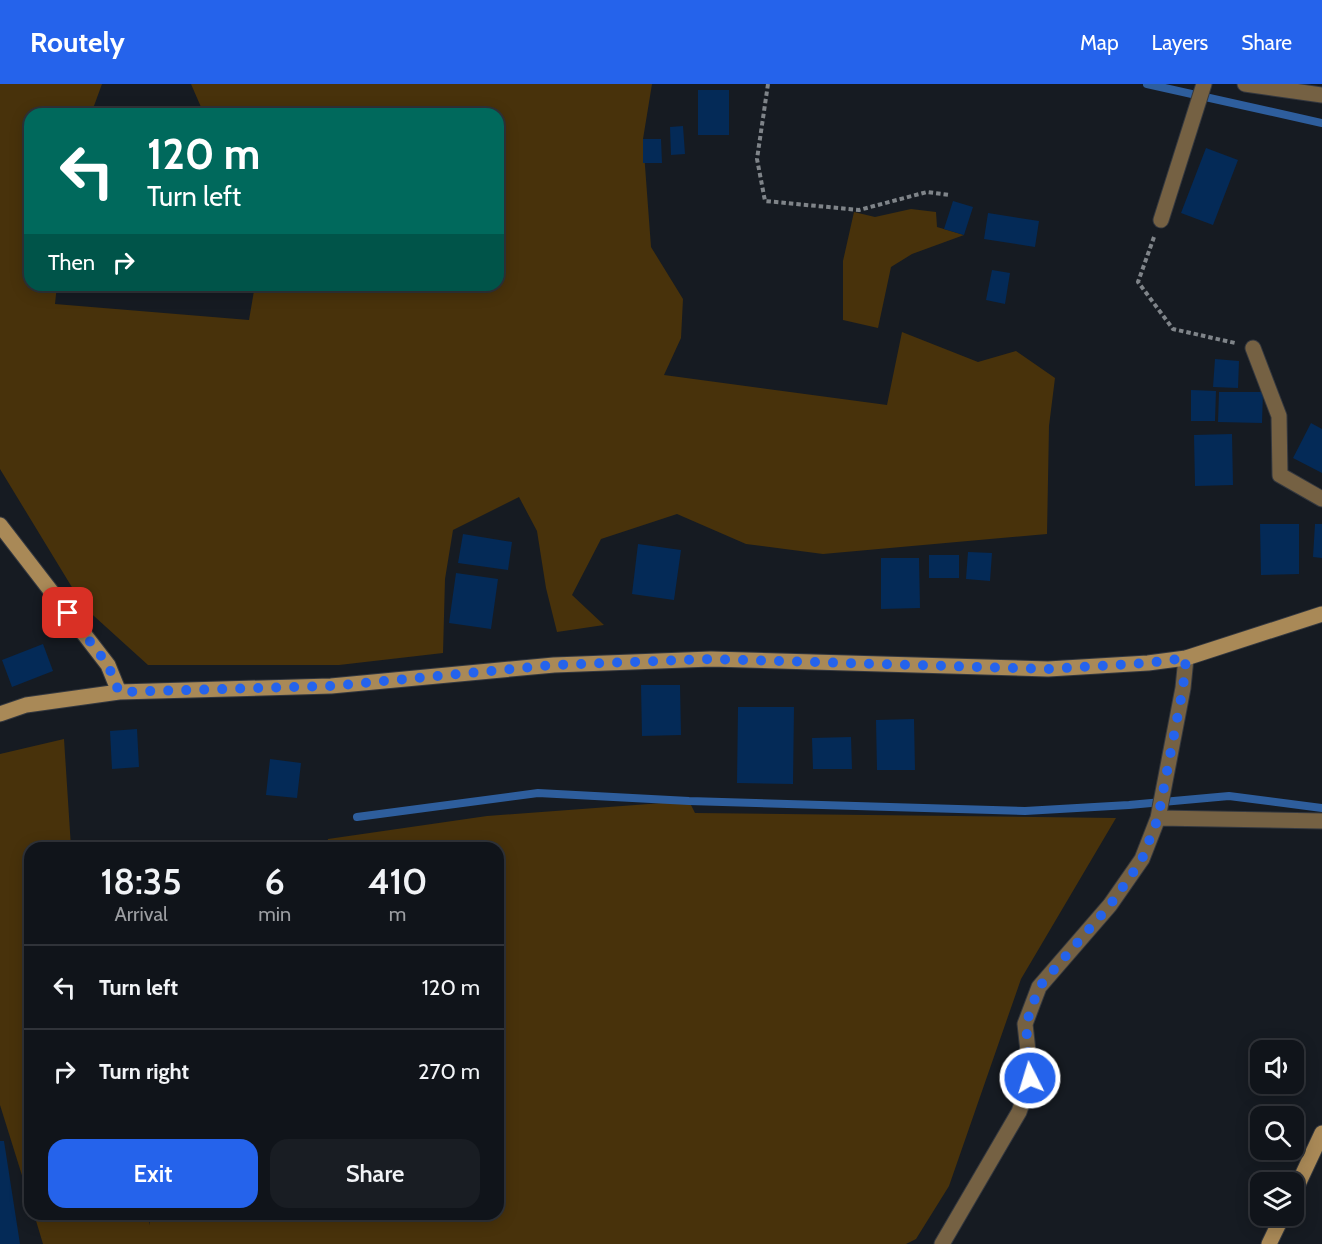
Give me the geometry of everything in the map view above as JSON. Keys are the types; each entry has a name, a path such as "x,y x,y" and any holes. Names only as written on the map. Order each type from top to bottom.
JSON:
{"street":[{"path":"1161,220 1204,84"},
{"path":"1245,84 1322,95"},
{"path":"1253,348 1279,416 1280,476 1322,500"},
{"path":"0,525 108,665 119,692"},
{"path":"0,714 26,705 119,692 332,686 554,665 711,659 1048,669 1148,663 1186,658 1322,614"},
{"path":"942,1244 1019,1112 1030,1078 1026,1024 1039,987 1117,896 1142,859 1158,818 1183,688 1186,658"},
{"path":"1158,818 1322,821"},
{"path":"1304,1172 1322,1133"},
{"path":"1269,1244 1278,1226"}],"path":[{"path":"768,84 757,159 765,201 859,210 927,192 950,195"},
{"path":"1161,220 1138,282 1173,329 1253,348"}],"shaded area":[{"path":"0,84 102,84 93,108 24,108 24,291 56,291 55,304 249,320 254,291 504,291 504,108 201,108 191,84 652,84 643,139 651,247 683,299 681,338 664,375 887,405 902,332 978,362 1016,351 1055,378 1049,426 1047,534 823,554 746,544 677,514 601,539 572,595 604,625 557,632 546,588 537,531 519,497 453,530 445,579 443,653 339,665 148,665 84,607 0,469"},
{"path":"911,209 936,212 937,227 964,235 912,254 891,267 878,328 843,320 843,261 854,212 875,217"},
{"path":"64,739 71,842 24,842 24,1182 0,1105 0,754"},
{"path":"689,801 695,813 1116,818 1021,979 949,1186 916,1239 906,1244 43,1244 36,1220 148,1220 150,1225 150,1220 504,1220 504,842 327,842 328,839 487,816"}],"building":[{"path":"698,90 729,90 729,135 698,135"},
{"path":"683,126 685,154 671,155 670,127"},
{"path":"643,139 661,139 662,163 643,163"},
{"path":"1206,148 1238,160 1213,225 1181,213"},
{"path":"953,201 973,207 964,235 944,229"},
{"path":"988,213 1039,221 1035,247 984,239"},
{"path":"992,270 1010,273 1005,304 986,300"},
{"path":"1215,359 1239,361 1238,388 1213,387"},
{"path":"1191,390 1216,391 1215,421 1191,421"},
{"path":"1219,392 1263,392 1262,423 1218,422"},
{"path":"1311,423 1322,429 1322,473 1293,458"},
{"path":"1232,434 1233,485 1195,486 1194,435"},
{"path":"1260,524 1299,524 1299,574 1261,575"},
{"path":"1315,524 1322,524 1322,558 1313,557"},
{"path":"463,534 512,542 508,570 458,563"},
{"path":"638,544 681,550 674,600 632,594"},
{"path":"968,552 992,553 990,581 966,579"},
{"path":"929,555 959,555 959,578 929,578"},
{"path":"881,558 919,558 920,608 881,609"},
{"path":"456,573 498,579 491,629 449,623"},
{"path":"43,644 53,671 12,687 2,660"},
{"path":"641,685 680,685 681,735 642,736"},
{"path":"738,707 794,707 793,784 737,783"},
{"path":"914,719 915,770 877,770 876,720"},
{"path":"137,729 139,767 112,769 110,731"},
{"path":"851,737 852,769 813,769 812,738"},
{"path":"270,759 301,763 297,798 266,795"},
{"path":"0,1141 4,1141 20,1244 0,1244"}],"waterway":[{"path":"1147,84 1322,123"},
{"path":"357,817 538,793 689,801 1025,811 1229,796 1322,808"}],"route":[{"path":"68,613 108,665 119,692 332,686 554,665 711,659 1048,669 1148,663 1186,658 1183,688 1158,818 1142,859 1132,874 1110,905 1039,987 1026,1024 1030,1078"}]}
